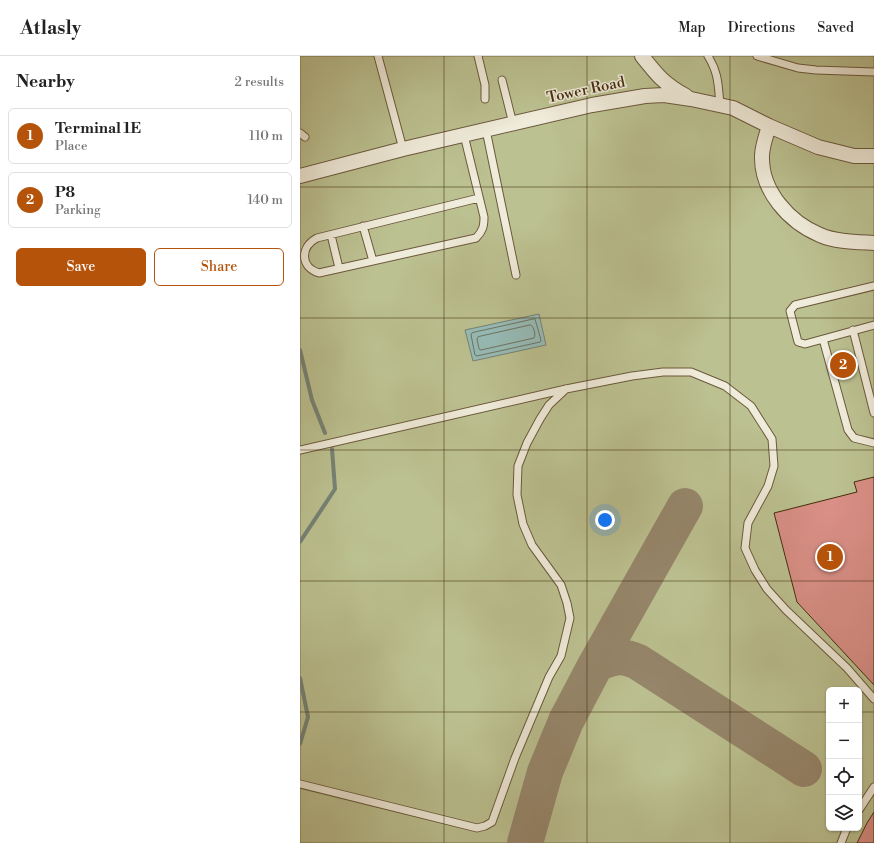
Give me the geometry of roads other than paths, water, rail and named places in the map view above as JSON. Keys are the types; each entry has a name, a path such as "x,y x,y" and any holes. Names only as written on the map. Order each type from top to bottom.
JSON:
{"street":[{"path":"642,56 659,78 669,86 691,99"},
{"name":"Tower Road","path":"300,176 403,149 592,105 645,96 664,95 732,108 818,147 854,156 874,156"},
{"path":"769,126 762,156 764,177 778,203 796,222 820,236 850,242 874,243"}],"lane":[{"path":"378,56 403,149"},
{"path":"478,56 485,85 485,99"},
{"path":"708,56 718,77 720,105"},
{"path":"757,56 798,68 874,72"},
{"path":"502,80 513,124"},
{"path":"486,130 516,275"},
{"path":"464,135 484,217 484,227 476,238 318,273 311,271 306,266 303,258 303,251 311,241 363,226 479,198"},
{"path":"363,226 373,261"},
{"path":"331,235 339,268"},
{"path":"874,286 795,305 790,311 798,342 805,344 874,325"},
{"path":"853,330 874,413"},
{"path":"823,339 848,430 854,438 874,443"},
{"path":"300,450 566,389 632,376 663,372 691,372 725,386 751,406 772,439 774,466 768,486 748,523 746,548 755,570 767,589 786,610 847,668 874,699"},
{"path":"300,784 477,828 492,822 515,758 549,677 561,656 570,618 561,585 532,545 523,524 517,495 518,466 527,443 549,405 566,389"},
{"path":"862,805 874,787"},
{"path":"840,843 846,831"}],"water":[{"path":"539,314 546,345 473,361 465,330"}],"waterway":[{"path":"300,350 312,400 325,433"},
{"path":"300,542 335,489 332,449"},
{"path":"300,678 308,717 300,744"}],"place":[{"name":"P8","path":"843,365"},
{"name":"Terminal 1E","path":"830,557"}]}
